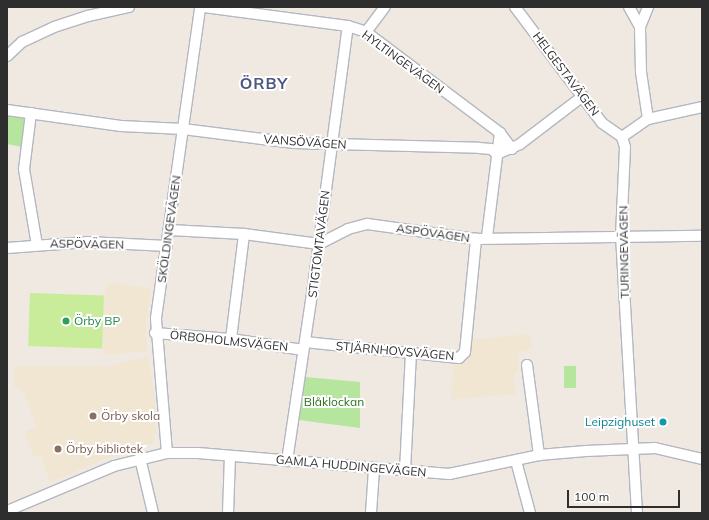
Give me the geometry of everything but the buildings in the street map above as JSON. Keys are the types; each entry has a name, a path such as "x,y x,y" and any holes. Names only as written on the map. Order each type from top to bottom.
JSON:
{"street":[{"path":"7,56 22,42 87,11 129,7"},
{"name":"SKÖLDINGEVÄGEN","path":"167,452 155,333 200,7"},
{"name":"HYLTINGEVÄGEN","path":"204,7 348,26 366,32 500,133 512,149"},
{"path":"366,32 385,7"},
{"name":"HELGESTAVÄGEN","path":"515,7 584,96 602,123 622,137"},
{"path":"629,7 640,27"},
{"path":"648,7 640,27 643,90 648,120"},
{"name":"STIGTOMTAVÄGEN","path":"287,462 319,244 348,26"},
{"path":"497,154 512,149 584,96"},
{"path":"622,137 648,120 702,107"},
{"name":"VANSÖVÄGEN","path":"7,110 121,126 182,130 331,145 479,148 491,149 497,154"},
{"path":"31,113 24,169 37,245"},
{"path":"487,237 500,133"},
{"name":"TURINGEVÄGEN","path":"622,137 625,146 621,236 637,513"},
{"name":"ASPÖVÄGEN","path":"319,244 357,225 367,224 476,239 487,237 702,236"},
{"path":"170,230 244,234 319,244"},
{"path":"231,339 244,234"},
{"name":"STJÄRNHOVSVÄGEN","path":"304,346 410,353 459,358 465,352 476,239"},
{"name":"ASPÖVÄGEN","path":"7,248 88,242 167,246"},
{"name":"ÖRBOHOLMSVÄGEN","path":"155,333 304,346"},
{"path":"405,471 410,353"},
{"path":"527,365 540,455"},
{"name":"GAMLA HUDDINGEVÄGEN","path":"8,511 83,478 140,458 167,452 449,474 540,455 634,449 655,448 702,459"},
{"path":"228,513 230,457"},
{"path":"140,458 153,513"},
{"path":"516,461 530,513"},
{"path":"370,513 374,469"}],"shaded area":[{"path":"108,283 151,288 146,321 147,351 106,355 102,348 104,295"},
{"path":"528,334 533,348 520,352 518,356 519,370 513,376 516,394 451,399 454,363 467,362 471,350 471,340"},
{"name":"Örby skola","path":"148,357 155,402 156,433 153,443 102,460 50,482 40,454 34,457 24,432 36,427 24,392 14,386 15,366 109,366"}],"green space":[{"path":"7,113 23,115 26,119 22,147 7,144"},
{"name":"Örby BP","path":"30,293 104,296 102,349 28,346"},
{"path":"564,366 576,366 576,388 564,388"},
{"name":"Blåklockan","path":"305,377 360,382 360,428 299,420"}],"place":[{"name":"Örby BP","path":"66,321"},
{"name":"Örby skola","path":"93,416"},
{"name":"Leipzighuset","path":"663,422"},
{"name":"Örby bibliotek","path":"58,449"}],"district":[{"name":"ÖRBY","path":"264,83"}]}
